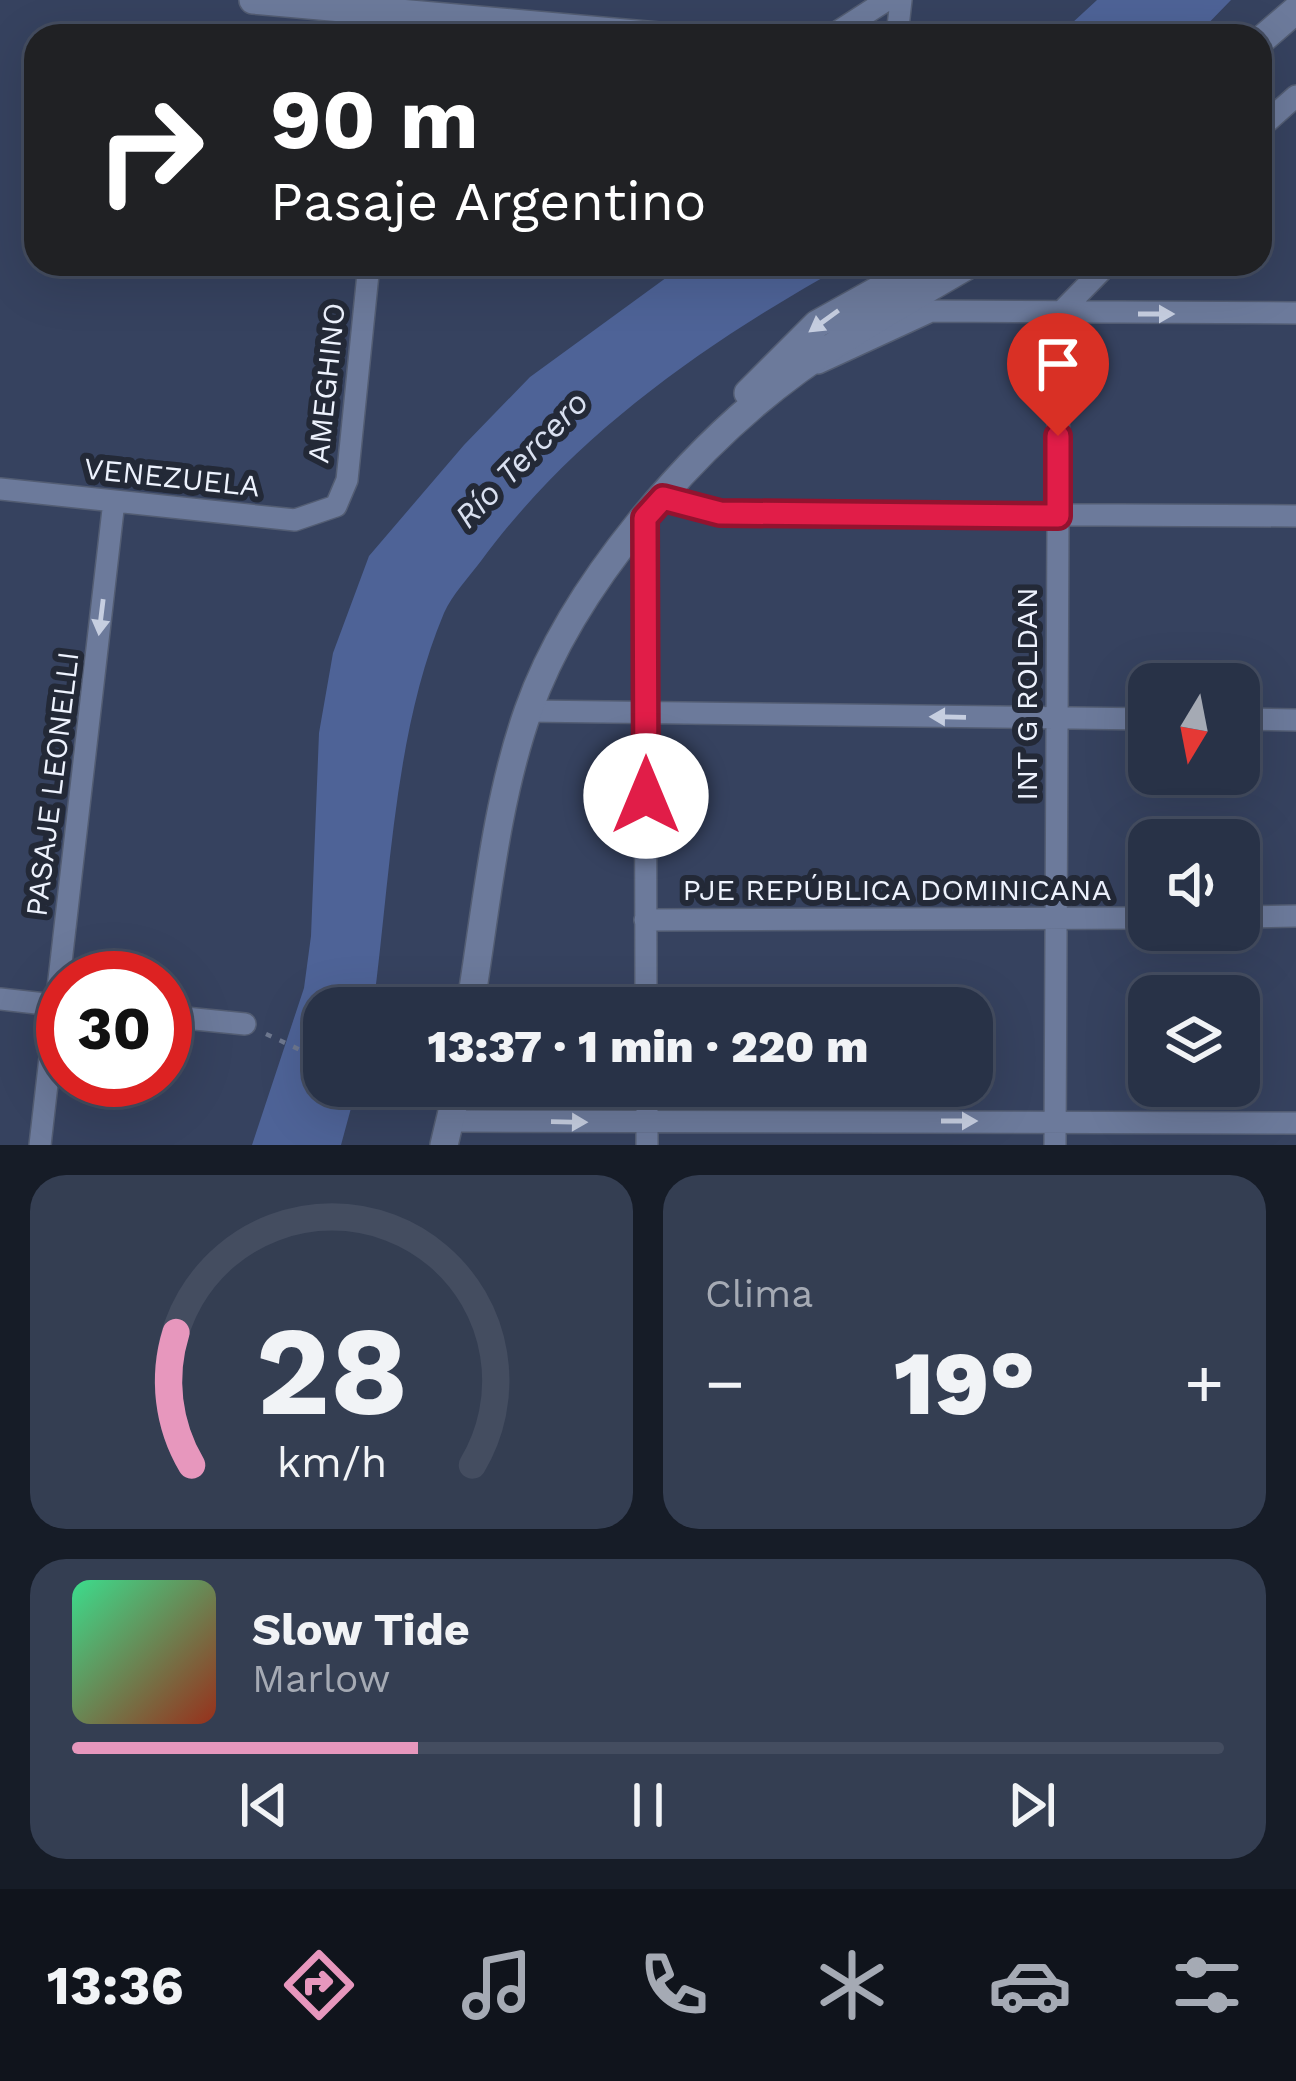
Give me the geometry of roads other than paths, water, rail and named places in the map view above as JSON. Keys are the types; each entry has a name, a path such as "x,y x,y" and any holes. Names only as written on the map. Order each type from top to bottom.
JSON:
{"street":[{"path":"254,0 491,24"},
{"path":"850,24 887,0"},
{"path":"1272,31 1296,10"},
{"path":"1272,117 1296,96"},
{"name":"AMEGHINO","path":"336,506 347,480 368,276"},
{"path":"705,455 739,403 817,324 904,276"},
{"path":"474,987 508,786 528,711 574,617 654,508 705,455 800,369 951,276"},
{"path":"1059,314 1096,276"},
{"path":"800,369 847,354 931,311 1296,313"},
{"name":"INT G ROLDAN","path":"1055,1145 1059,314"},
{"name":"VENEZUELA","path":"0,489 296,520 336,506"},
{"name":"PASAJE LEONELLI","path":"66,951 114,501"},
{"path":"654,508 720,513 1296,516"},
{"path":"646,987 646,713 654,508"},
{"path":"528,711 1128,719"},
{"path":"1260,719 1296,720"},
{"path":"1260,917 1296,916"},
{"name":"PJE REPÚBLICA DOMINICANA","path":"646,920 1128,918"},
{"path":"0,999 36,1003"},
{"path":"192,1019 245,1024"},
{"name":"PASAJE LEONELLI","path":"40,1145 45,1107"},
{"path":"448,1133 647,1134 1055,1120 1296,1123"}],"water":[{"path":"1097,0 1231,0 1208,24 1071,24"},
{"name":"Río Tercero","path":"669,276 826,276 745,324 602,431 518,515 451,600 427,659 404,757 375,987 304,987 311,936 319,733 333,653 369,556 530,377"},
{"path":"303,991 303,1107 351,1107 341,1145 252,1145"}]}
